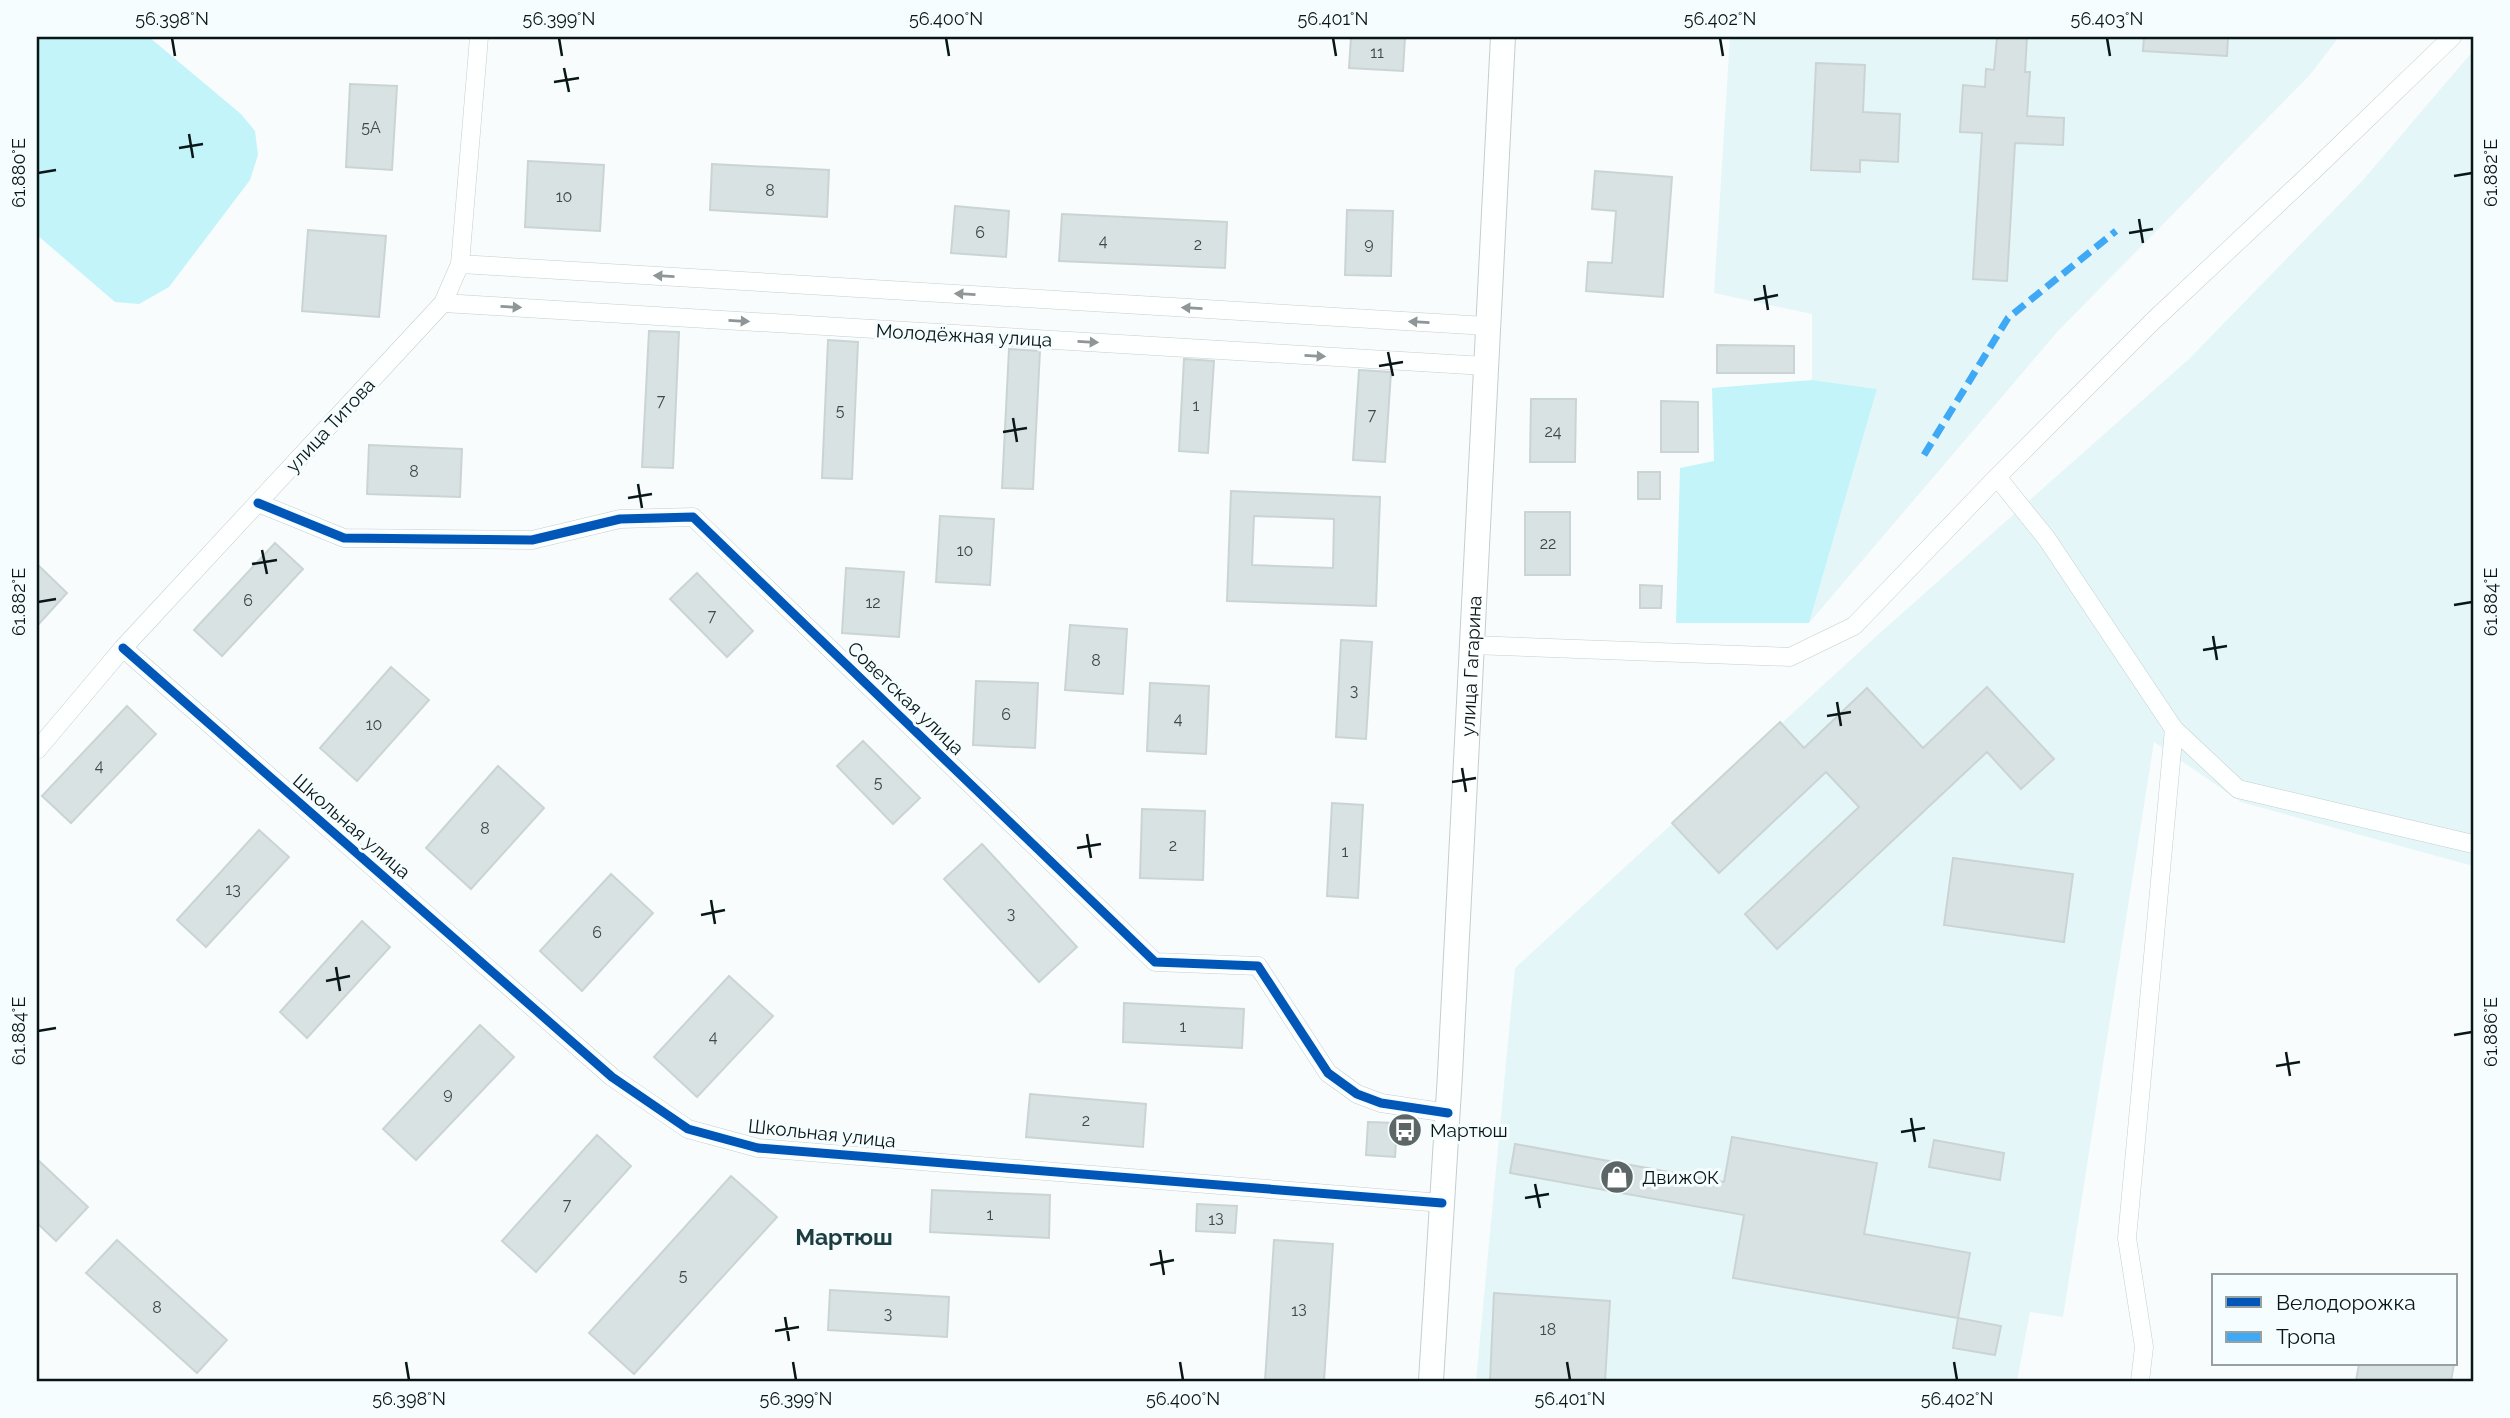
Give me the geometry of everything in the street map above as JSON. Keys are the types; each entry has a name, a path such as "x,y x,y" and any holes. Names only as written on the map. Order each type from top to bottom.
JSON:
{"main road":[{"name":"улица Гагарина","path":"1431,1381 1448,1113 1503,37"}],"street":[{"name":"улица Титова","path":"37,750 123,648 443,303 460,264 480,37"},
{"path":"1472,645 1790,657 1854,626 1997,477 2153,321 2334,152 2452,37"},
{"name":"Молодёжная улица","path":"460,264 1487,326"},
{"name":"Молодёжная улица","path":"443,303 1485,366"},
{"path":"1997,477 2047,539 2174,729 2238,789 2473,844"},
{"name":"Советская улица","path":"258,503 344,538 532,540 620,519 693,517 1155,962 1258,966 1328,1073 1357,1094 1381,1103 1448,1113"},
{"name":"Школьная улица","path":"123,648 612,1077 688,1129 758,1148 1442,1203"},
{"path":"2140,1381 2144,1347 2127,1238 2174,729"}],"shaded area":[{"path":"37,37 149,37 241,114 255,131 258,155 250,180 169,287 139,304 115,302 37,235"},
{"path":"1730,37 2339,37 2309,76 2058,331 1809,623 1877,389 1812,380 1812,314 1714,293"},
{"path":"2473,51 2473,866 2241,802 2154,742 2063,1317 2030,1312 2017,1381 1476,1381 1515,968 1882,631 2189,359 2363,180"},
{"path":"1812,380 1877,389 1809,623 1676,623 1680,468 1714,461 1712,388"}],"building":[{"path":"1351,37 1405,37 1403,71 1349,68"},
{"path":"1997,37 2027,37 2025,72 2030,72 2027,116 2064,118 2063,145 2015,143 2007,281 1973,279 1982,133 1960,132 1963,85 1985,87 1986,69 1994,70"},
{"path":"2144,37 2228,37 2227,56 2143,51"},
{"path":"1816,63 1865,65 1863,112 1900,114 1898,162 1860,160 1860,172 1811,170"},
{"path":"350,84 397,86 392,170 346,167"},
{"path":"528,161 604,165 600,231 525,227"},
{"path":"712,164 829,170 827,217 710,210"},
{"path":"1595,171 1672,177 1663,297 1586,291 1588,262 1612,263 1616,211 1592,209"},
{"path":"955,206 1009,211 1006,257 951,253"},
{"path":"1347,210 1393,211 1391,276 1345,275"},
{"path":"1062,214 1227,222 1225,268 1059,261"},
{"path":"308,230 386,236 379,317 302,311"},
{"path":"649,331 679,332 673,468 642,467"},
{"path":"828,340 858,342 852,479 822,478"},
{"path":"1717,345 1794,346 1794,373 1717,373"},
{"path":"1009,349 1040,351 1033,489 1002,488"},
{"path":"1184,359 1214,361 1208,453 1179,451"},
{"path":"1359,370 1391,372 1385,462 1353,460"},
{"path":"1531,399 1576,399 1575,462 1530,462"},
{"path":"1661,401 1698,402 1698,452 1661,452"},
{"path":"369,445 462,449 460,497 367,494"},
{"path":"1638,472 1660,472 1660,499 1638,499"},
{"path":"1231,491 1380,497 1376,606 1227,601","holes":["1254,516 1334,519 1333,568 1252,565"]},
{"path":"1525,512 1570,512 1570,575 1525,575"},
{"path":"940,516 994,519 990,585 936,582"},
{"path":"275,543 303,569 222,656 194,630"},
{"path":"37,564 67,593 37,626"},
{"path":"846,568 904,572 899,637 842,633"},
{"path":"697,573 753,631 727,657 670,599"},
{"path":"1640,585 1662,586 1661,608 1640,608"},
{"path":"1070,625 1127,629 1123,694 1065,690"},
{"path":"1341,640 1372,642 1366,739 1336,737"},
{"path":"391,667 429,700 357,781 320,748"},
{"path":"976,681 1038,683 1035,748 973,745"},
{"path":"1150,683 1209,686 1206,754 1147,751"},
{"path":"1987,687 2054,759 2021,789 1987,752 1777,949 1745,914 1859,807 1826,772 1719,873 1672,823 1780,722 1804,748 1867,688 1923,748"},
{"path":"127,706 156,734 71,823 42,796"},
{"path":"863,741 920,798 893,824 837,766"},
{"path":"498,766 544,808 471,889 426,848"},
{"path":"1332,803 1363,805 1358,898 1327,896"},
{"path":"1142,809 1205,811 1203,880 1140,878"},
{"path":"259,830 289,857 206,947 177,920"},
{"path":"982,844 1077,947 1039,982 944,879"},
{"path":"1953,858 2073,874 2064,942 1944,925"},
{"path":"611,874 653,913 582,991 540,951"},
{"path":"362,921 390,947 307,1038 280,1012"},
{"path":"729,976 773,1016 697,1097 654,1057"},
{"path":"1124,1003 1244,1009 1242,1048 1123,1042"},
{"path":"480,1025 514,1057 416,1160 383,1129"},
{"path":"1030,1094 1146,1104 1143,1147 1026,1137"},
{"path":"1368,1122 1397,1123 1395,1157 1366,1155"},
{"path":"597,1135 631,1166 536,1272 502,1241"},
{"path":"1732,1137 1877,1163 1864,1234 1970,1253 1958,1318 1733,1278 1744,1215 1510,1173 1515,1144 1724,1182"},
{"path":"1934,1140 2004,1153 2000,1180 1929,1167"},
{"path":"37,1159 88,1207 56,1241 37,1223"},
{"path":"731,1176 777,1217 634,1374 589,1333"},
{"path":"932,1190 1050,1195 1049,1238 930,1232"},
{"path":"1197,1204 1237,1206 1235,1233 1196,1231"},
{"path":"117,1240 227,1340 197,1373 86,1273"},
{"path":"1274,1240 1333,1244 1324,1381 1265,1381"},
{"path":"830,1290 949,1297 947,1337 828,1330"},
{"path":"1494,1293 1610,1301 1605,1381 1490,1381"},
{"path":"1958,1318 2001,1326 1995,1355 1953,1348"},
{"path":"2359,1366 2454,1366 2451,1381 2356,1381"}],"marked path":[{"path":"1924,455 2008,318 2116,231"}],"cycle path":[{"path":"258,503 344,538 532,540 620,519 693,517 1155,962 1258,966 1328,1073 1357,1094 1381,1103 1448,1113"},
{"path":"123,648 612,1077 688,1129 758,1148 1442,1203"}],"place":[{"name":"Мартюш","path":"1405,1130"},
{"name":"ДвижОК","path":"1617,1177"}],"district":[{"name":"Мартюш","path":"844,1236"}]}
